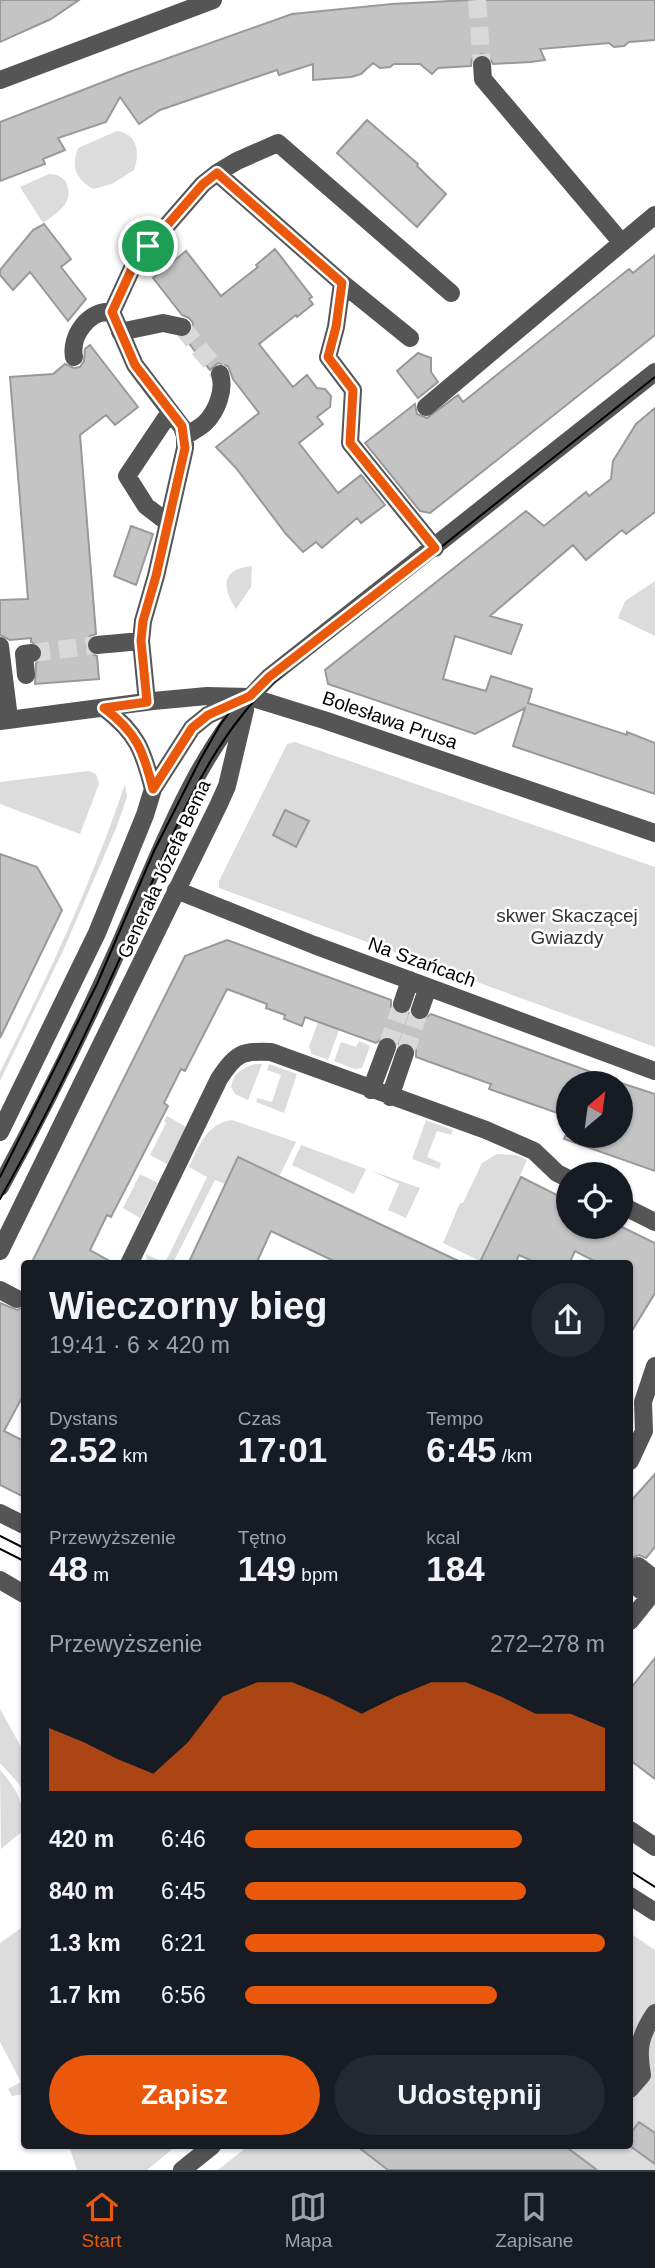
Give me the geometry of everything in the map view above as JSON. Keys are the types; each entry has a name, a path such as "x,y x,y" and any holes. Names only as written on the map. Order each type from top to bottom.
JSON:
{"street":[{"path":"0,80 213,0"},
{"path":"482,65 483,79 622,243"},
{"path":"147,702 141,641 143,621 168,523 185,448 185,436 182,426 135,365 112,312 135,262 203,184 237,160 278,144 451,293"},
{"path":"217,173 342,283 410,338"},
{"path":"426,407 655,215"},
{"path":"342,283 336,327 328,357 353,390 350,443 435,548"},
{"path":"74,357 74,338 95,313 112,312"},
{"path":"120,332 163,323 182,327"},
{"path":"0,1187 100,988 186,796 217,741 250,696 269,677 655,372"},
{"path":"185,436 205,424 216,406 223,382 220,374"},
{"path":"168,523 146,506 127,477 170,412"},
{"path":"97,645 141,641"},
{"path":"0,646 5,719"},
{"path":"26,675 24,654 32,653"},
{"name":"Bolesława Prusa","path":"5,719 207,696 250,696 655,833"},
{"name":"Generała Józefa Bema","path":"0,1132 97,933 153,789 192,728 208,715 250,696"},
{"name":"Generała Józefa Bema","path":"0,1251 227,786 240,723 250,696"},
{"path":"104,708 137,741 144,752 153,789"},
{"name":"Na Szańcach","path":"176,890 655,1071"},
{"path":"402,1004 410,980"},
{"path":"420,1010 428,987"},
{"path":"371,1090 387,1047"},
{"path":"131,1260 219,1079 229,1063 249,1050 271,1052 486,1130 534,1151 556,1172"},
{"path":"390,1097 404,1053"},
{"path":"633,1211 655,1222"},
{"path":"0,1290 18,1299"},
{"path":"633,1455 644,1431 643,1402 655,1366"},
{"path":"0,1513 21,1524"},
{"path":"634,1574 655,1579"},
{"path":"633,1617 652,1594 634,1574"},
{"path":"0,1580 21,1592"},
{"path":"633,1832 655,1847"},
{"path":"633,1898 655,1912"},
{"path":"633,2086 642,2075 639,2058 642,2033 655,2013"},
{"path":"182,2170 208,2149"}],"green space":[{"path":"117,131 129,136 136,145 134,170 112,184 93,189 82,181 76,171 78,148"},
{"path":"49,174 65,180 68,194 64,205 43,223 20,187"},
{"path":"252,566 251,587 236,609 228,593 227,580 235,571"},
{"path":"655,581 655,636 618,618 625,601"},
{"name":"skwer Skaczącej Gwiazdy","path":"295,742 655,867 655,1047 219,888 219,881 287,744"},
{"path":"88,771 96,774 99,784 80,834 0,804 0,782"},
{"path":"125,784 127,797 117,826 63,951 0,1081 0,1072 84,893"},
{"path":"318,1022 339,1030 328,1060 312,1054 309,1047"},
{"path":"359,1041 370,1046 362,1068 355,1069 334,1061 341,1042 356,1047"},
{"path":"262,1064 248,1100 235,1094 231,1087 239,1071"},
{"path":"269,1064 297,1074 284,1113 256,1102 257,1098 272,1102 281,1075 267,1070"},
{"path":"167,1116 186,1127 167,1164 150,1155"},
{"path":"232,1120 296,1142 279,1177 238,1157 225,1184 215,1180 175,1260 166,1260 207,1177 189,1167 204,1137 210,1131 223,1122"},
{"path":"426,1120 453,1130 451,1135 437,1131 427,1157 441,1163 439,1169 412,1159"},
{"path":"301,1145 366,1169 354,1194 292,1165"},
{"path":"497,1154 516,1155 527,1160 480,1260 478,1260 443,1243 460,1203 463,1203 482,1163"},
{"path":"372,1171 420,1188 406,1218 388,1210 399,1184"},
{"path":"140,1174 158,1183 140,1218 123,1208"},
{"path":"146,1254 159,1260 147,1260"},
{"path":"0,1709 21,1747 21,1788 0,1763"},
{"path":"0,1770 19,1797 21,1804 21,1832 1,1849"},
{"path":"21,1928 21,2082 0,2042 0,1943"},
{"path":"633,1935 655,1950 655,2170 218,2170 244,2149 633,2149"},
{"path":"21,2082 21,2094 12,2096 8,2089"},
{"path":"70,2149 172,2149 147,2170 77,2170"}],"building":[{"path":"0,0 79,0 51,19 0,42"},
{"path":"470,0 655,0 655,40 629,42 624,46 614,47 609,43 540,49 545,60 531,62 493,64 488,55 481,54 472,59 471,66 438,68 432,74 420,64 394,64 380,68 373,63 361,74 351,77 313,80 313,64 279,75 277,70 160,110 139,124 120,97 106,122 58,138 65,150 43,159 45,164 0,181 0,122 129,72 292,14 392,4"},
{"path":"367,120 418,164 446,194 417,227 337,153"},
{"path":"44,224 71,259 61,267 86,299 68,321 30,272 13,290 0,275 0,270 33,230"},
{"path":"275,249 312,297 309,299 313,304 259,344 293,387 307,375 317,388 325,389 331,396 330,407 317,417 323,424 299,443 338,493 361,475 385,505 361,523 357,518 322,548 316,542 303,552 216,447 259,413 233,379 228,366 218,363 210,370 197,354 185,338 191,334 193,323 182,315 153,278 186,251 221,296 258,267 256,265"},
{"path":"655,255 655,335 430,513 420,511 365,443 415,404 417,414 427,418 458,395 463,402 629,269 633,273"},
{"path":"90,345 138,407 115,425 106,415 80,435 96,634 90,636 86,645 88,652 97,656 99,679 35,684 36,663 43,657 41,647 31,642 31,638 10,640 0,635 0,600 28,599 10,377 53,374 65,364 74,368 80,367 84,361 85,349"},
{"path":"418,353 431,358 431,372 438,382 418,398 397,371"},
{"path":"655,408 655,512 626,534 622,530 586,560 573,545 490,616 522,625 511,654 455,636 443,679 486,691 491,676 532,689 528,703 655,743 655,794 513,746 525,708 475,734 328,684 325,670 526,511 544,526 586,492 589,496 611,479 613,461 636,424"},
{"path":"131,526 153,534 136,585 114,576"},
{"path":"285,810 309,821 296,847 273,835"},
{"path":"0,854 37,867 62,910 0,1038"},
{"path":"227,940 391,1000 391,1007 398,1014 409,1013 421,1021 431,1014 588,1071 556,1071 556,1112 489,1089 491,1084 416,1057 416,1050 409,1043 398,1044 392,1037 386,1036 376,1043 305,1017 302,1026 284,1019 285,1015 266,1008 267,1004 227,989 185,1071 181,1069 164,1103 168,1106 111,1217 107,1215 90,1250 108,1260 33,1260 185,956"},
{"path":"634,1087 655,1094 655,1171 590,1148 634,1148"},
{"path":"238,1157 457,1260 332,1260 271,1231 258,1260 190,1260"},
{"path":"521,1177 556,1194 556,1239 633,1239 633,1232 655,1243 655,1293 633,1329 633,1260 592,1260 575,1251 571,1260 530,1260 519,1255 517,1260 481,1260"},
{"path":"0,1303 17,1310 21,1308 21,1400 4,1431 21,1440 21,1496 0,1485"},
{"path":"655,1474 655,1547 646,1558 639,1555 633,1557 633,1499"},
{"path":"655,1658 655,1779 633,1762 633,1685"},
{"path":"639,2122 655,2133 655,2164 633,2148 633,2130"},
{"path":"361,2149 569,2149 597,2170 388,2170"}],"tunnel":[{"path":"477,0 482,65"},
{"path":"182,327 220,374"},
{"path":"32,653 97,645"},
{"path":"387,1047 402,1004"},
{"path":"405,1053 420,1010"}],"tram line":[{"path":"0,1199 78,1049 189,799 223,741 250,705 309,652 655,377"},
{"path":"0,1177 97,984 154,851 200,760 237,702 261,678 304,644"},
{"path":"0,1536 21,1546"},
{"path":"0,1549 21,1560"},
{"path":"633,1873 655,1887"}],"route":[{"path":"217,173 342,283 336,327 328,357 353,390 350,443 435,548 269,677 250,696 208,715 192,728 153,789 144,752 135,737 104,708 147,702 141,632 185,448 182,426 135,365 112,312 135,262 148,246 203,184 217,173"}]}
